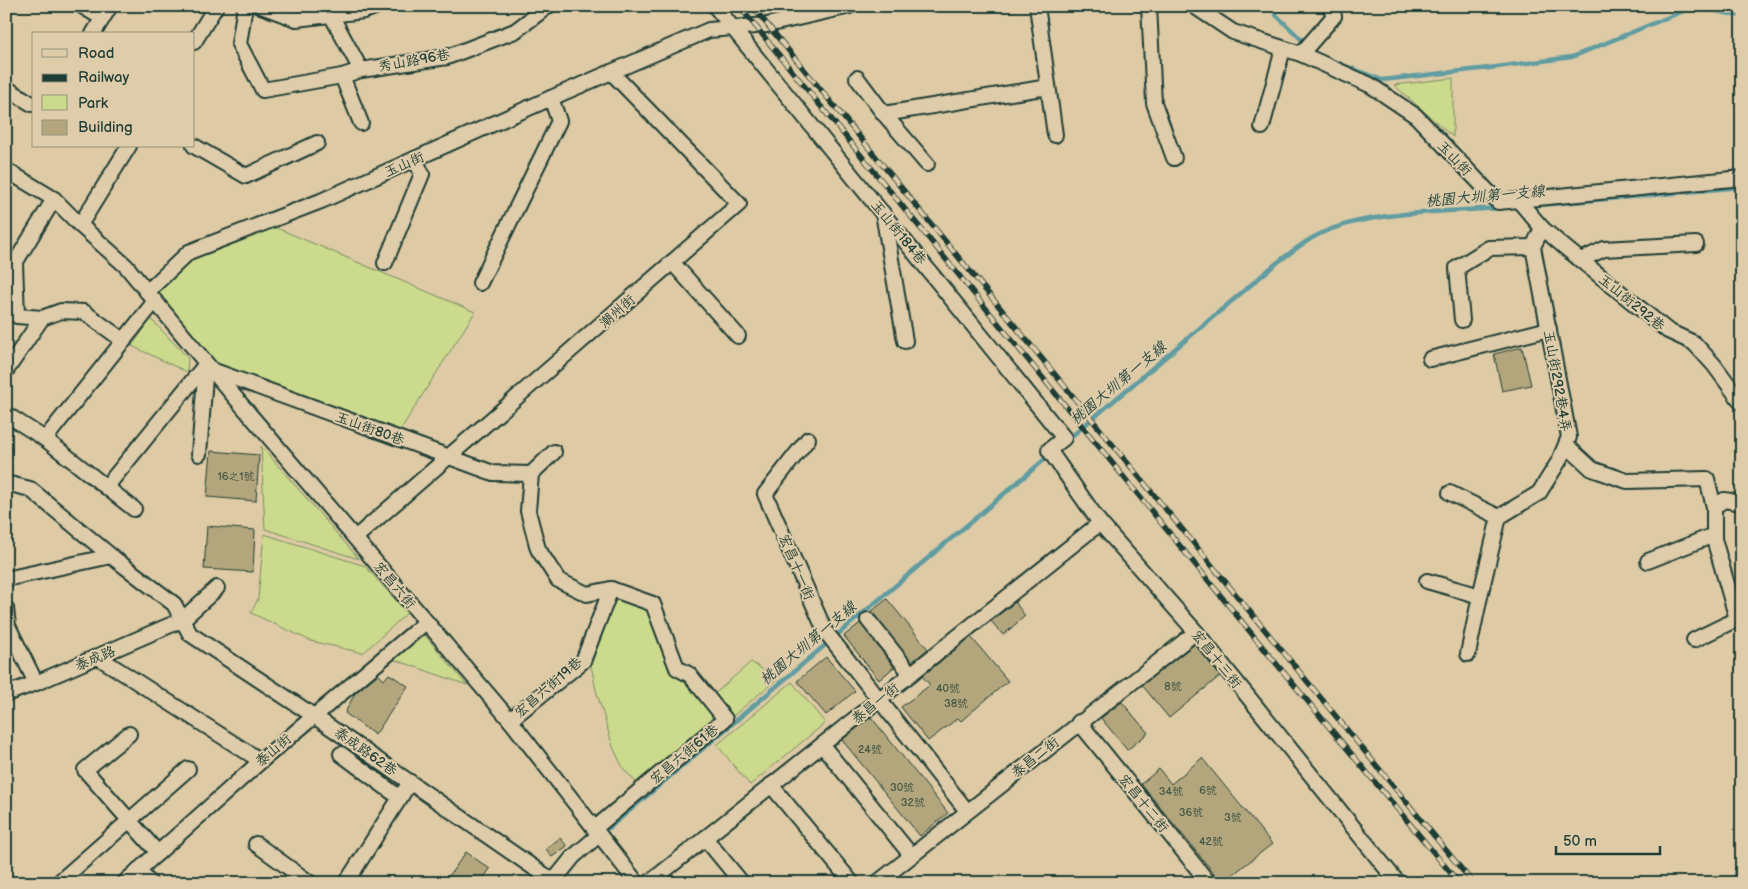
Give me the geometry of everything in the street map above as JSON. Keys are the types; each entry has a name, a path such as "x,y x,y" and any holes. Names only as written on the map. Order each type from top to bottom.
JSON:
{"street":[{"path":"82,6 106,12 94,32"},
{"path":"195,40 216,6"},
{"path":"245,6 239,44 263,90 342,76 361,70"},
{"path":"261,6 296,19 364,11 378,6"},
{"name":"秀山路96巷","path":"331,15 361,70 447,57 515,31 548,6"},
{"name":"玉山街184巷","path":"715,6 1064,438"},
{"name":"玉山街","path":"45,439 124,340 151,296 189,252 321,202 551,98 709,30 767,25 833,8 850,6"},
{"path":"1037,6 1055,135"},
{"path":"1149,6 1154,103 1174,158"},
{"name":"玉山街","path":"1194,6 1232,32 1283,49 1305,49 1370,85 1416,116 1498,202 1742,178"},
{"path":"1305,49 1336,9"},
{"path":"1262,127 1283,49"},
{"name":"潮州街","path":"355,538 739,204 611,72"},
{"path":"342,76 361,123"},
{"path":"857,78 884,114 927,164"},
{"path":"6,88 32,104"},
{"path":"884,114 1048,88"},
{"path":"480,283 559,121 551,98"},
{"path":"195,147 246,176 317,143"},
{"path":"80,225 128,148"},
{"path":"385,264 422,174 415,159"},
{"path":"6,170 54,199 126,266 151,296"},
{"path":"54,199 15,263 17,316 42,318 61,311 84,312 124,340"},
{"name":"玉山街292巷","path":"1519,201 1541,227 1581,260 1668,331 1694,344 1714,365 1742,403"},
{"path":"883,212 905,341"},
{"path":"1462,320 1456,268 1489,248 1534,248 1541,227"},
{"path":"1581,260 1604,249 1696,244"},
{"name":"玉山街292巷4弄","path":"1499,517 1539,494 1559,461 1569,437 1534,248"},
{"path":"672,262 738,336"},
{"name":"宏昌六街","path":"151,296 510,720 637,883"},
{"path":"6,371 42,318"},
{"path":"1430,359 1549,329"},
{"path":"198,454 209,366"},
{"path":"107,486 209,366"},
{"name":"玉山街80巷","path":"209,366 493,473 531,474"},
{"path":"6,414 45,439 134,508"},
{"name":"宏昌十三街","path":"1064,438 1052,454 1100,523 1196,632 1398,883"},
{"name":"宏昌十一街","path":"808,439 765,494 831,639 968,810"},
{"path":"1566,445 1592,469 1627,481 1707,479 1714,507 1714,535 1737,619 1694,640"},
{"path":"554,452 531,474 528,511 538,549 558,580 587,594 611,590"},
{"name":"泰成路62巷","path":"6,483 30,489 111,556 174,604 190,634 314,716 552,882"},
{"path":"1450,493 1499,517 1468,654"},
{"path":"1714,507 1724,500 1742,503"},
{"name":"泰昌一街","path":"649,883 1100,523"},
{"path":"1648,561 1714,535"},
{"path":"6,579 111,556"},
{"path":"1427,581 1480,596"},
{"name":"泰成路","path":"6,694 98,657 182,620 217,588"},
{"name":"宏昌六街19巷","path":"510,720 583,661 611,590"},
{"name":"宏昌六街61巷","path":"599,835 725,719 690,675 677,668 653,604 611,590"},
{"path":"6,608 8,626 36,683"},
{"path":"868,620 911,674"},
{"name":"泰山街","path":"124,883 261,761 426,622"},
{"name":"泰昌二街","path":"876,883 1078,722 1196,632"},
{"path":"98,657 261,761"},
{"name":"宏昌十二街","path":"1078,722 1209,883"},
{"path":"129,734 85,770 158,853"},
{"path":"822,745 912,855"},
{"path":"341,754 400,798"},
{"path":"58,883 188,769"},
{"path":"346,883 410,782"},
{"path":"771,785 852,883"},
{"path":"552,882 573,857 599,835"},
{"path":"705,838 742,883"},
{"path":"256,844 310,883"},
{"path":"138,870 150,883"}],"green space":[{"path":"1453,78 1453,137 1394,85"},
{"path":"272,226 475,312 399,432 216,366 156,291 197,256"},
{"path":"151,319 188,358 187,372 132,346"},
{"path":"261,446 359,559 265,529"},
{"path":"264,534 365,566 407,613 363,653 311,641 251,613 258,599"},
{"path":"615,599 650,611 677,673 687,682 718,720 639,786 623,768 613,747 596,690 591,665"},
{"path":"423,633 467,685 390,658"},
{"path":"751,662 777,679 728,720 711,697"},
{"path":"792,682 825,723 750,785 717,745"}],"building":[{"path":"1522,347 1531,385 1502,391 1494,354"},
{"path":"211,451 259,455 256,501 207,497"},
{"path":"207,526 255,530 253,572 204,569"},
{"path":"887,599 928,649 912,662 872,613"},
{"path":"1015,602 1025,616 1003,635 991,621"},
{"path":"860,623 894,667 879,680 844,636"},
{"path":"971,637 1008,681 961,721 958,718 928,741 901,707 930,685 922,676"},
{"path":"1195,644 1220,676 1169,718 1142,685"},
{"path":"826,657 855,691 826,715 797,681"},
{"path":"378,674 384,680 389,674 408,686 375,735 345,713 355,693"},
{"path":"1122,702 1148,733 1127,750 1101,718"},
{"path":"871,717 948,813 920,836 842,740"},
{"path":"1202,758 1272,844 1222,883 1141,784 1159,769 1171,784"},
{"path":"560,838 567,846 552,857 546,849"},
{"path":"466,852 490,869 480,883 444,883"}],"waterway":[{"path":"1273,6 1276,15 1306,44"},
{"path":"1338,63 1382,80 1489,68 1572,57 1693,7 1742,16"},
{"name":"桃園大圳第一支線","path":"1539,205 1742,187"},
{"name":"桃園大圳第一支線","path":"1066,441 1278,262 1315,236 1368,219 1499,208"},
{"name":"桃園大圳第一支線","path":"609,828 1051,454"}],"railway":[{"path":"739,6 1265,650 1459,883"},
{"path":"752,6 1473,883"}]}
